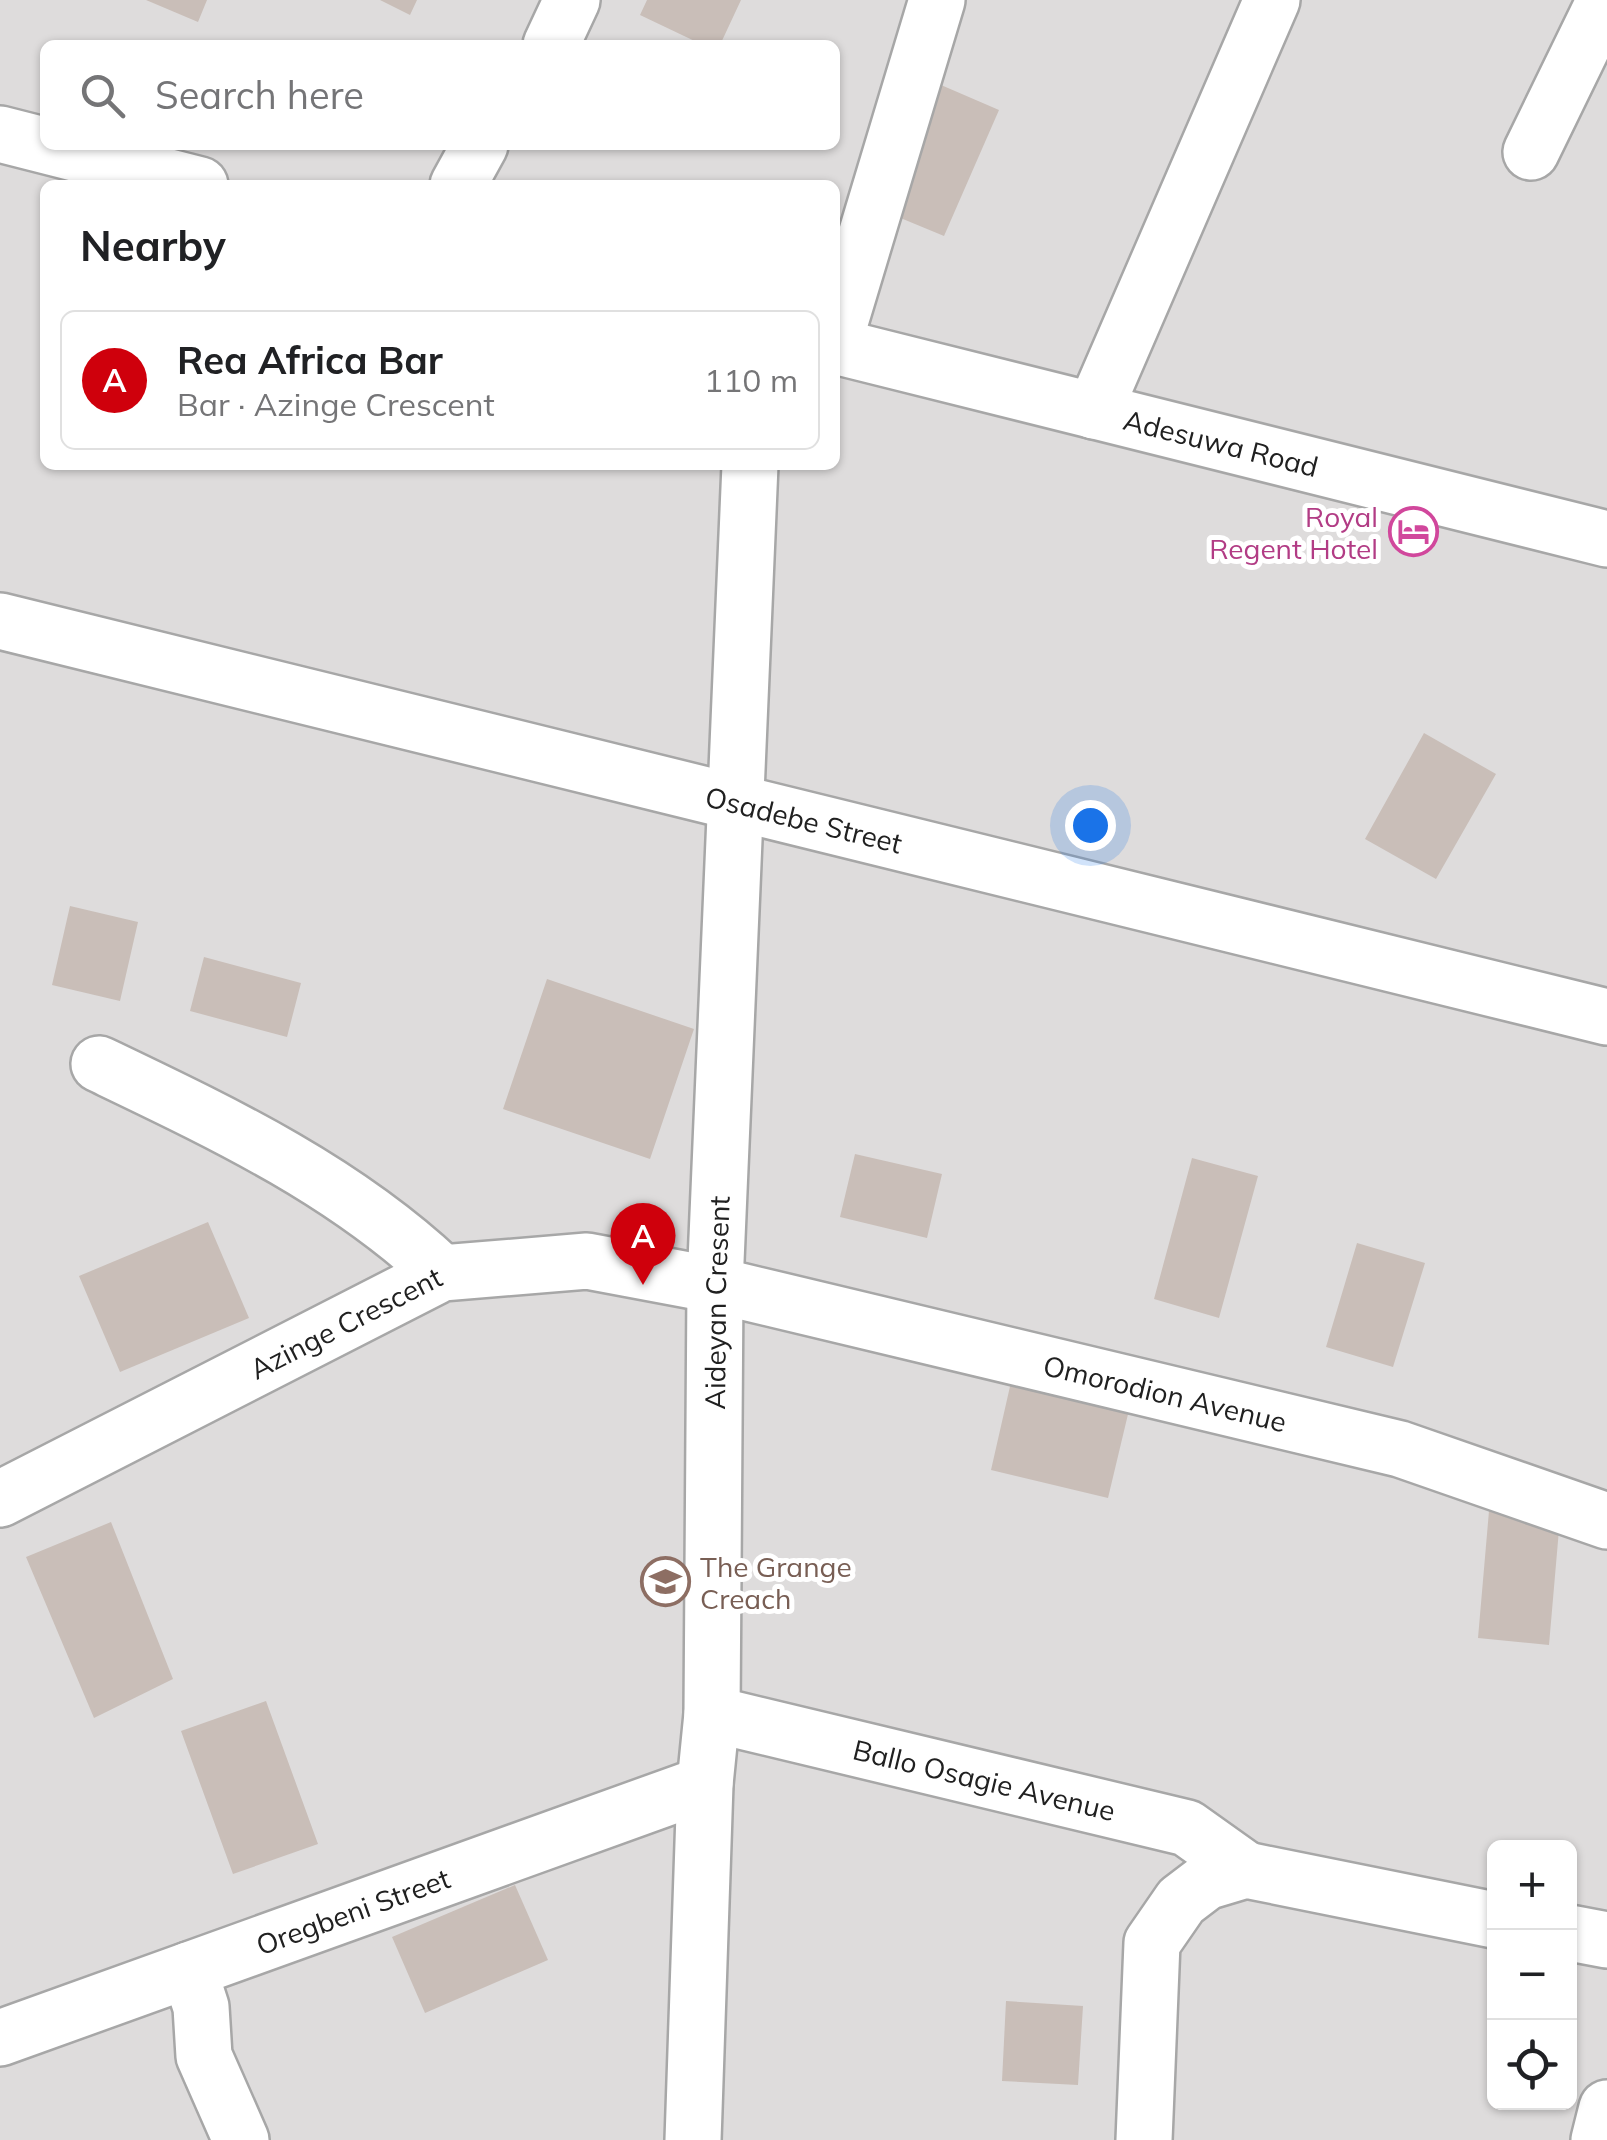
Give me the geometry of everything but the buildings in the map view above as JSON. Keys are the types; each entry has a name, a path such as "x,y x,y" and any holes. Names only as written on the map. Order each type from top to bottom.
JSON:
{"street":[{"path":"553,40 572,0"},
{"path":"840,325 937,0"},
{"path":"1094,411 1272,0"},
{"path":"1531,152 1605,0"},
{"path":"0,134 40,144"},
{"path":"63,150 180,180"},
{"path":"461,180 477,150"},
{"name":"Adesuwa Road","path":"840,343 1607,539"},
{"name":"Aideyan Cresent","path":"693,2140 705,1784 712,1714 715,1286 750,470"},
{"name":"Osadebe Street","path":"0,621 1607,1018"},
{"path":"99,1064 323,1177 402,1235 442,1272"},
{"name":"Azinge Crescent","path":"0,1498 442,1272 587,1261 715,1286"},
{"name":"Omorodion Avenue","path":"715,1286 1400,1449 1607,1521"},
{"name":"Ballo Osagie Avenue","path":"712,1714 1048,1798 1187,1828 1246,1870 1487,1919"},
{"name":"Oregbeni Street","path":"0,2038 705,1784"},
{"path":"1144,2140 1152,1943 1180,1901 1206,1882 1246,1870"},
{"path":"1577,1934 1607,1940"},
{"path":"189,1970 201,2007 204,2056 240,2140"},
{"path":"1600,2140 1607,2108"}],"shaded area":[{"path":"0,0 1607,0 1607,2140 0,2140"}],"place":[{"name":"Royal Regent Hotel","path":"1413,532"},
{"name":"Rea Africa Bar","path":"643,1285"},
{"name":"The Grange Creach","path":"665,1582"}]}
